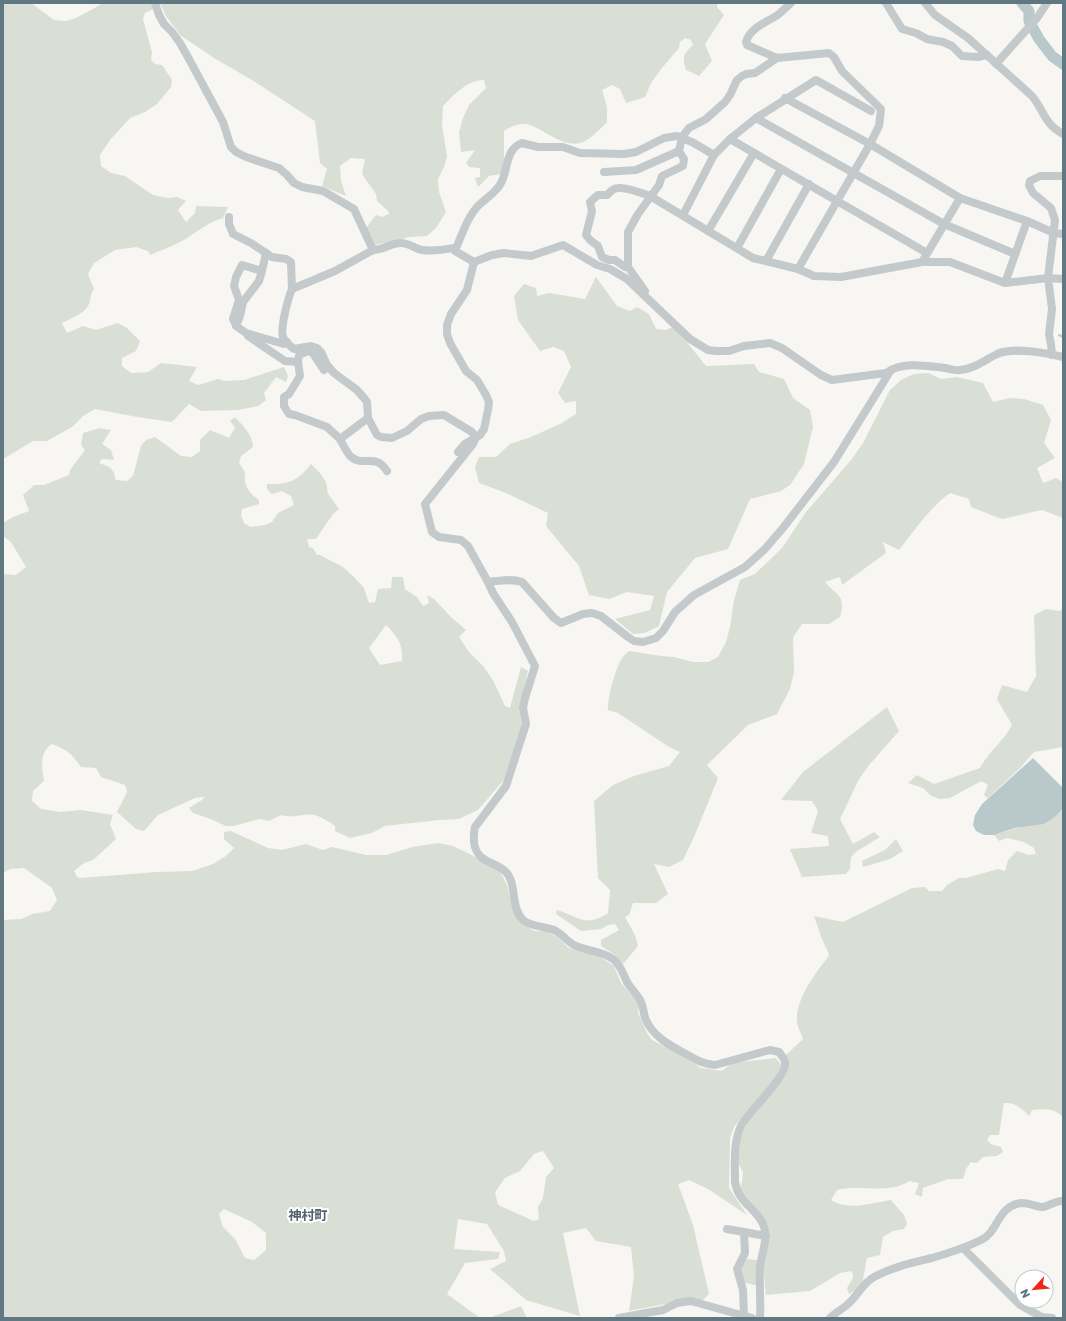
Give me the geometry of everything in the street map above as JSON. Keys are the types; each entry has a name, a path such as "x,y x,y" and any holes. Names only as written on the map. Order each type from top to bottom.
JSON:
{"street":[{"path":"155,3 158,15 176,38 189,59 222,122 231,147 236,152 246,157 279,168 288,175 294,183 302,187 323,191 354,209 373,250"},
{"path":"777,58 747,45 747,38 752,32 791,3"},
{"path":"886,3 890,8 897,24 902,29 916,33 927,39 943,42 952,46 962,56 978,57 987,55"},
{"path":"925,3 935,15 956,29 1032,96 1036,100 1050,125 1063,134"},
{"path":"996,64 1029,28 1047,3"},
{"path":"644,294 646,292 628,267 628,232 650,196 659,185 662,176 683,166 684,158 679,151 682,137 689,128 706,119 725,102 737,80 746,74 755,73 777,58 829,53 834,57 842,71 881,109 879,126 798,269"},
{"path":"683,215 714,155 730,139 756,118 785,98 816,80 871,111"},
{"path":"785,98 870,144 960,198 1027,221 1054,233 1063,234"},
{"path":"756,118 944,224 1015,254"},
{"path":"292,289 335,271 373,250 378,250 388,246 401,243 409,244 421,250 454,248 457,246 473,211 493,194 501,184 507,170 508,158 517,145 522,143 538,147 563,147 585,153 624,154 636,152 664,138 677,136 682,137 714,155"},
{"path":"730,139 927,253"},
{"path":"604,172 636,170 679,151"},
{"path":"708,230 754,153"},
{"path":"737,248 781,169"},
{"path":"1052,355 1049,334 1052,309 1048,278 1055,220 1051,208 1033,193 1029,185 1030,181 1040,176 1063,176"},
{"path":"766,261 808,184"},
{"path":"628,267 625,267 615,260 609,260 602,257 598,246 586,235 592,211 590,202 598,195 607,195 612,189 618,188 650,196 753,258 798,269 814,276 841,276 922,262 950,262 1005,283 1048,278 1063,279"},
{"path":"922,262 960,198"},
{"path":"229,217 233,234 251,243 272,257 286,259 291,262 292,289 289,296 282,331 283,337 294,349 311,346 317,348 321,352 327,365 334,373 357,390 367,402 368,418 377,435 392,438 407,431 421,419 429,416 444,415 472,432 476,437"},
{"path":"1005,283 1027,221"},
{"path":"474,262 492,255 504,253 531,256 563,245 597,265 620,274 644,294 690,339 708,350 729,351 744,346 770,343 782,348 821,375 832,380 886,373 906,365 960,370 982,363 997,354 1006,351 1052,355 1063,358"},
{"path":"454,248 456,251 474,262"},
{"path":"236,326 243,302 259,281 266,253"},
{"path":"458,452 465,444 480,435 484,429 489,402 477,380 466,371 450,343 447,334 447,325 451,314 467,290 474,262"},
{"path":"262,271 242,265 236,277 234,286 239,300 233,319 236,326 246,333 246,335 285,361 298,362"},
{"path":"246,333 284,344 287,342"},
{"path":"334,373 329,374 326,372 312,352 308,351 299,355 298,362 300,376 289,394 284,397 286,410 289,414 327,427 340,439 351,456 358,461 377,462 384,466 387,471"},
{"path":"488,582 516,579 522,582 554,618 561,623 583,614 592,613 601,616 634,641 643,642 656,638 663,631 676,612 694,595 746,567 765,549 834,462 891,370"},
{"path":"340,439 368,418"},
{"path":"476,437 473,444 424,504 432,532 439,537 461,540 468,546 488,582 492,593 512,622 535,666 523,708 526,724 506,786 475,828 474,847 479,855 506,872 511,880 514,902 522,919 529,924 542,926 556,931 575,946 601,953 619,964 628,984 638,996 642,1004 645,1019 648,1024 655,1034 670,1046 705,1064 714,1065 770,1050 779,1052 785,1064 784,1070 776,1083 744,1122 736,1140 736,1188 746,1204 760,1218 764,1225 766,1236 760,1266 760,1318"},
{"path":"830,1318 851,1302 862,1286 873,1277 894,1268 933,1258 983,1240 990,1234 1002,1213 1011,1206 1021,1203 1040,1207 1063,1200"},
{"path":"726,1229 766,1236"},
{"path":"619,1318 663,1310 677,1303 691,1301 734,1316 748,1317 737,1269 745,1253 744,1232"},
{"path":"963,1248 1020,1305 1042,1317 1052,1318"}],"shaded area":[{"path":"3,3 31,3 54,20 66,21 76,18 100,5 100,3 152,3 153,9 145,13 143,19 152,52 151,60 155,64 162,65 172,80 171,87 157,104 145,112 130,118 110,140 100,155 101,166 111,173 125,176 153,195 168,198 177,197 186,201 178,210 186,222 195,213 196,206 228,207 223,218 212,222 182,241 162,250 150,255 148,251 136,247 115,250 94,263 88,274 94,289 87,308 73,318 62,323 67,333 83,326 96,330 118,323 127,328 140,341 136,351 122,358 122,366 131,373 148,372 161,363 197,367 189,381 198,385 218,379 225,381 244,380 284,367 288,376 286,382 276,377 264,393 266,400 258,406 238,410 201,411 189,404 172,422 95,409 83,416 72,427 47,441 33,441 3,459"},
{"path":"160,3 717,3 717,7 724,15 705,44 712,61 699,76 686,70 684,56 693,45 691,40 685,38 680,42 679,48 651,83 645,97 626,103 620,89 612,85 602,90 607,107 607,122 591,137 584,141 578,144 563,142 536,127 527,124 510,127 504,131 504,159 501,174 489,176 478,187 475,178 480,177 480,168 469,167 466,163 475,150 461,152 459,132 469,105 486,88 484,80 466,85 443,106 442,125 447,157 438,179 439,192 446,212 436,228 427,236 410,237 375,245 366,228 376,215 382,217 389,214 389,212 377,201 376,194 362,174 365,159 351,158 340,166 341,181 346,196 322,186 327,169 320,163 315,121 180,35 166,16"},
{"path":"596,277 617,306 630,311 637,307 649,314 656,329 666,330 674,326 706,366 754,364 759,372 784,379 793,398 810,410 813,427 804,464 790,485 781,491 750,499 728,549 695,558 667,592 659,626 645,633 633,634 615,619 650,610 654,596 627,592 609,599 589,595 579,566 546,526 548,513 506,493 479,483 475,467 479,457 496,457 510,444 531,437 562,423 576,414 576,401 565,403 558,393 571,367 564,351 553,347 540,351 518,320 514,296 524,284 536,288 537,296 549,293 585,299"},
{"path":"928,373 941,379 957,377 983,383 993,402 1010,398 1024,399 1043,405 1051,420 1044,443 1055,458 1037,468 1043,483 1056,478 1063,482 1063,518 1042,510 1002,519 971,507 969,499 950,493 935,506 899,550 883,542 886,553 842,585 840,577 825,582 840,597 842,610 840,617 829,624 802,624 793,637 794,672 790,689 777,714 748,725 707,765 718,778 683,860 669,867 654,864 668,894 656,903 633,903 629,915 625,917 635,935 638,946 623,964 615,955 601,946 601,940 619,930 615,924 608,925 601,929 581,931 556,914 557,910 582,920 594,920 608,913 610,890 598,878 594,801 613,785 634,776 669,766 680,752 669,747 618,713 608,710 610,691 620,662 629,651 674,657 693,662 708,662 718,657 726,642 734,600 740,580 755,574 782,548 806,512 852,459 863,443 890,390 901,380 914,374"},
{"path":"235,417 247,431 253,443 253,447 241,456 239,463 245,472 246,485 252,495 259,500 259,504 242,509 241,515 244,523 250,527 265,525 272,522 278,513 294,505 291,496 282,491 272,494 267,489 267,484 281,484 292,481 302,474 311,464 325,480 327,492 339,509 333,514 316,539 307,539 309,547 313,548 317,555 320,555 343,567 354,577 364,588 369,603 375,602 378,589 391,588 392,577 403,577 405,589 417,597 423,606 429,603 427,595 434,599 466,630 459,637 469,652 484,667 494,682 505,706 510,708 521,667 528,671 519,710 522,725 503,781 478,810 459,819 385,826 372,833 350,838 335,831 335,826 325,819 314,815 281,815 269,821 259,819 234,826 226,826 193,813 189,808 205,797 195,798 158,815 144,831 136,829 117,812 127,792 125,785 101,777 96,768 81,767 68,752 52,744 45,751 42,760 44,781 33,791 32,801 41,809 60,812 81,810 113,815 110,824 116,839 93,860 84,863 74,871 77,877 80,878 192,871 213,864 226,856 234,848 224,839 224,832 231,831 268,848 282,850 306,844 323,850 332,847 366,855 387,855 412,847 438,843 453,846 488,863 501,873 507,885 517,916 523,924 534,931 546,931 557,937 569,948 597,955 614,966 621,983 639,1004 638,1012 647,1033 652,1040 678,1053 701,1068 722,1071 732,1063 776,1058 781,1065 778,1075 734,1127 730,1138 729,1188 747,1215 708,1189 689,1180 678,1184 693,1225 709,1294 701,1302 691,1299 629,1311 634,1277 631,1247 596,1241 586,1228 563,1233 580,1316 526,1300 490,1269 506,1261 504,1251 487,1224 458,1219 454,1249 500,1252 498,1259 465,1263 447,1294 480,1318 3,1318 3,920 21,919 32,914 50,911 57,900 52,888 24,868 10,869 3,873 3,574 16,575 26,567 11,542 3,536 3,523 13,517 29,511 23,495 34,485 44,485 69,475 70,470 85,450 81,445 83,433 100,428 111,430 102,444 111,450 114,460 102,459 99,463 111,468 116,480 127,481 133,476 141,446 146,440 155,437 181,456 192,457 200,451 200,440 210,430 229,438 235,428 230,421","holes":["386,625 394,633 401,645 402,661 380,665 369,648","543,1151 554,1168 546,1177 543,1198 538,1207 539,1219 534,1221 498,1205 495,1192 505,1178 520,1171 534,1154","224,1209 252,1222 266,1233 266,1250 254,1260 245,1258 235,1239 223,1227 219,1214"]},
{"path":"1063,608 1063,747 1034,752 1021,767 988,798 984,795 988,785 981,781 950,798 939,799 930,795 923,788 908,783 917,775 934,784 980,768 1012,725 997,699 1002,685 1027,692 1036,676 1034,615 1046,609 1060,611"},
{"path":"887,707 899,731 859,779 840,819 853,844 874,832 880,837 857,851 851,857 850,869 846,874 802,877 790,849 829,846 828,836 811,833 818,811 812,801 781,800 803,772"},
{"path":"1033,758 1063,788 1063,808 1056,816 1044,824 1015,828 994,835 984,835 976,831 973,825 975,815 982,804"},
{"path":"1063,808 1063,1117 1056,1112 1045,1109 1032,1110 1029,1116 1015,1105 1004,1103 999,1135 990,1135 987,1140 991,1144 1001,1147 1003,1152 997,1156 983,1157 977,1163 971,1162 966,1169 963,1179 948,1179 923,1188 922,1197 915,1194 919,1183 909,1181 893,1187 846,1188 837,1190 831,1200 845,1205 853,1206 891,1200 904,1215 907,1224 904,1229 893,1231 883,1237 880,1255 867,1258 860,1287 849,1294 847,1288 853,1278 852,1271 840,1273 810,1291 766,1295 763,1266 769,1241 740,1190 743,1172 738,1163 740,1139 748,1121 784,1078 788,1066 786,1055 803,1039 797,1023 800,1004 807,987 829,954 814,916 843,922 912,888 925,887 929,891 942,891 947,885 959,878 966,878 998,869 1005,871 1008,860 1017,851 1029,855 1036,854 1034,848 1024,842 1007,838 999,841 994,835 1056,816"},
{"path":"896,839 903,851 890,859 863,867 862,861 885,850"},
{"path":"746,1259 757,1260 758,1286 742,1282 739,1269"},
{"path":"521,1306 527,1318 489,1318"}],"waterway":[{"path":"1022,3 1029,11 1029,21 1039,39 1052,56 1063,64"},
{"path":"1059,335 1063,337"}],"district":[{"name":"神村町","path":"308,1215"}]}
